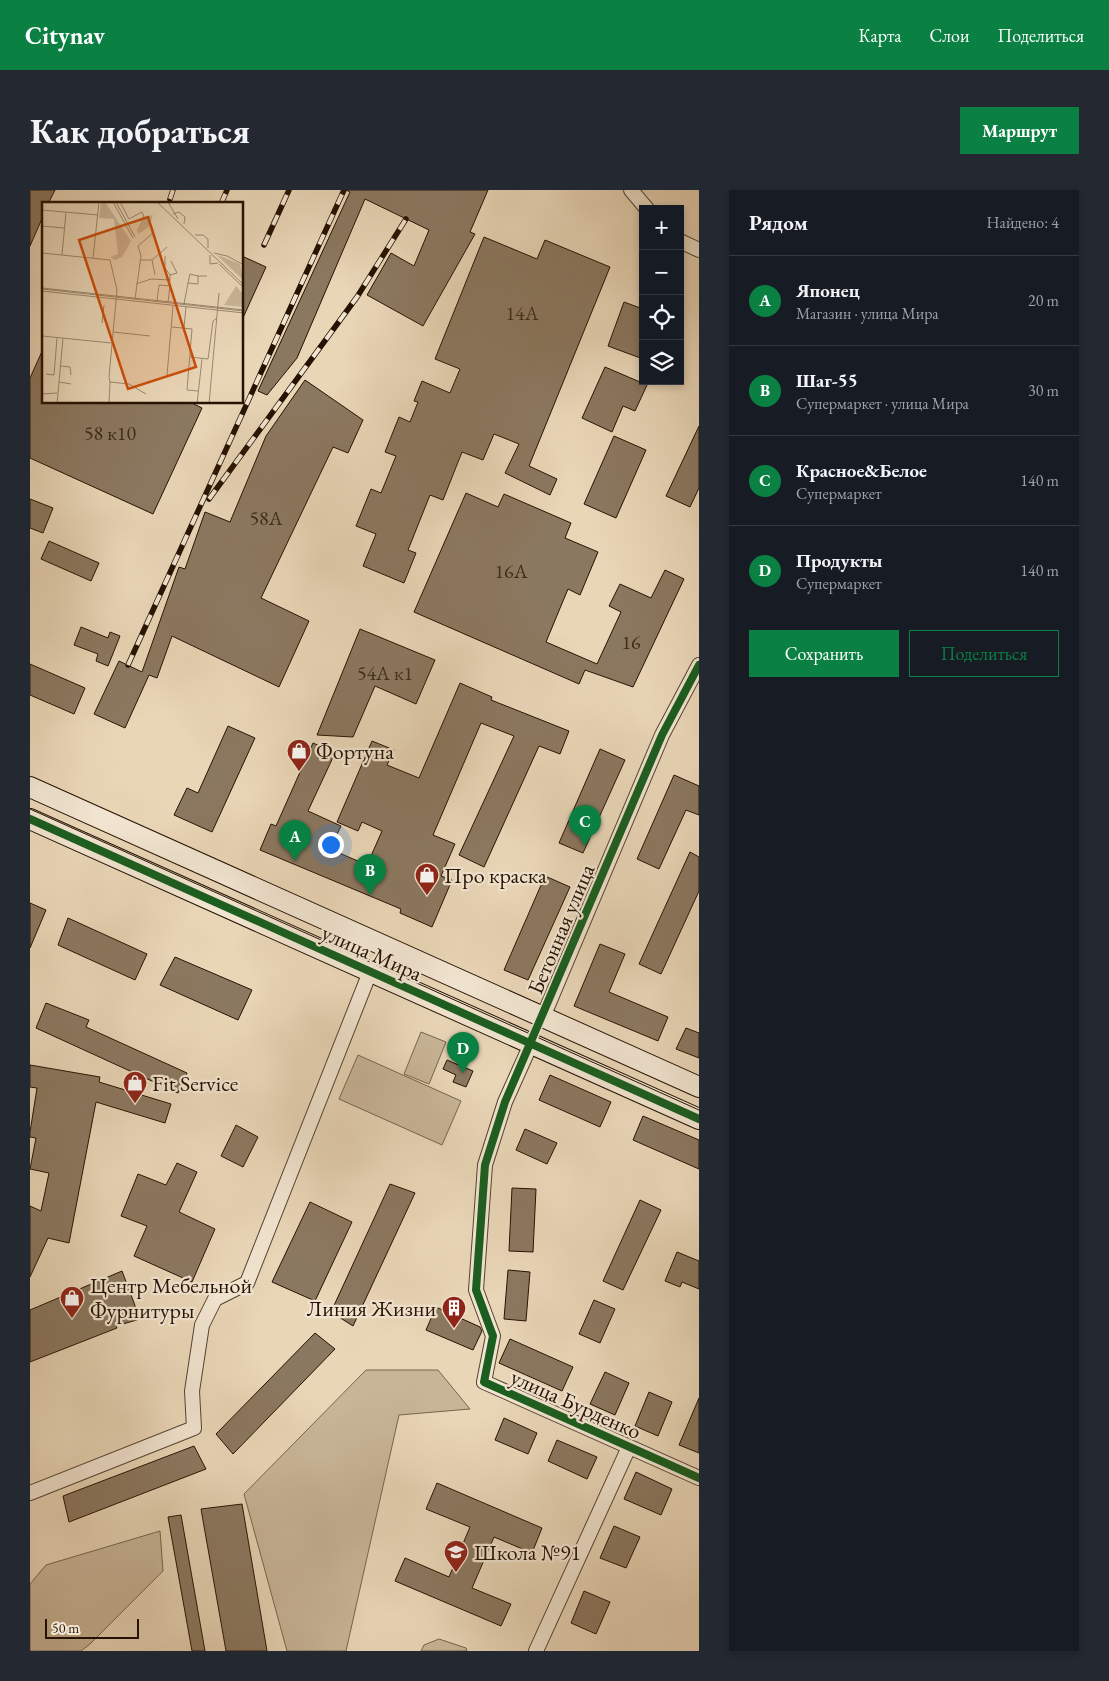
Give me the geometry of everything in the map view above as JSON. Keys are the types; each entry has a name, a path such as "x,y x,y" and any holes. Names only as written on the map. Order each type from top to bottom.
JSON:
{"street":[{"path":"631,190 644,205"},
{"path":"684,243 699,250"},
{"name":"Бетонная улица","path":"543,1017 662,735 699,665"},
{"name":"улица Мира","path":"30,787 699,1087"},
{"name":"улица Мира","path":"30,819 699,1119"},
{"path":"30,1493 194,1428 192,1391 202,1325 215,1299 247,1283 381,944"},
{"path":"531,1044 543,1017"},
{"name":"улица Бурденко","path":"531,1044 505,1102 484,1165 476,1290 493,1336 484,1382 699,1478"},
{"path":"536,1651 628,1447"}],"shaded area":[{"path":"421,1032 446,1042 429,1084 404,1074"},
{"path":"358,1055 461,1101 442,1145 339,1099"},
{"path":"366,1370 438,1370 470,1409 399,1415 346,1651 287,1651 244,1494"},
{"path":"160,1531 163,1571 90,1644 81,1651 30,1651 30,1584 46,1565"},
{"path":"439,1639 466,1648 467,1651 421,1651 424,1645"}],"building":[{"path":"30,190 55,190 49,202 42,202 42,219 30,246"},
{"path":"346,190 488,190 470,232 475,234 423,326 367,295 391,253 414,266 429,230 365,199 297,358 267,395 258,391 350,192"},
{"path":"484,237 537,259 545,240 610,267 529,466 557,479 550,495 505,473 519,444 494,434 483,460 462,452 443,500 430,495 408,550 416,553 404,583 363,566 376,534 356,526 371,489 381,493 396,456 385,452 399,417 410,422 418,402 414,401 422,381 450,393 460,369 435,359"},
{"path":"244,257 266,267 244,316"},
{"path":"624,302 639,308 639,358 608,346"},
{"path":"42,351 42,404 194,404 202,408 153,514 30,458 30,378"},
{"path":"605,367 639,382 639,385 647,385 635,411 623,406 612,432 582,418"},
{"path":"305,380 363,420 348,453 333,447 261,598 309,621 279,687 172,636 157,678 149,675 125,728 94,714 119,661 142,672 179,567 185,569 205,512 230,522 266,436"},
{"path":"699,426 699,488 690,507 666,496"},
{"path":"614,436 646,450 616,518 584,504"},
{"path":"466,493 498,507 504,494 571,523 565,538 598,552 580,595 568,589 546,642 597,664 621,612 609,606 620,584 651,598 665,570 684,579 633,687 585,670 579,684 414,612"},
{"path":"30,499 53,508 43,533 30,528"},
{"path":"49,541 99,563 91,581 41,559"},
{"path":"81,627 108,638 110,632 120,636 108,666 96,661 98,654 74,645"},
{"path":"360,629 435,660 416,704 375,686 353,737 317,735"},
{"path":"30,664 85,688 74,714 30,695"},
{"path":"460,683 492,697 491,700 569,731 560,754 539,746 484,867 459,855 514,736 481,723 433,835 455,844 441,876 452,880 432,927 400,913 401,909 260,850 271,824 276,826 313,743 335,753 308,811 341,826 330,849 367,865 382,831 362,822 358,831 337,822 372,741 394,750 387,765 419,778"},
{"path":"228,726 255,738 212,832 174,815 187,788 198,793"},
{"path":"600,749 625,760 583,853 559,843"},
{"path":"674,775 699,786 699,815 686,810 659,869 637,859"},
{"path":"690,852 699,857 699,891 661,974 639,964"},
{"path":"545,876 570,887 528,980 504,970"},
{"path":"30,903 46,910 30,948"},
{"path":"68,918 147,954 135,980 58,945"},
{"path":"600,944 625,954 609,992 668,1017 658,1041 574,1006"},
{"path":"175,957 252,990 238,1020 160,985"},
{"path":"46,1003 89,1020 86,1027 187,1073 178,1093 36,1028"},
{"path":"686,1028 699,1033 699,1058 676,1049"},
{"path":"447,1060 473,1071 466,1087 453,1082 456,1075 443,1069"},
{"path":"30,1065 100,1077 99,1082 171,1104 165,1123 96,1102 69,1243 48,1238 30,1277 30,1206 41,1211 49,1173 30,1169 36,1138 30,1137 30,1132 37,1088 30,1087"},
{"path":"550,1075 611,1102 600,1127 539,1100"},
{"path":"643,1116 699,1140 699,1169 633,1140"},
{"path":"236,1125 258,1137 243,1167 221,1156"},
{"path":"525,1129 557,1143 547,1164 516,1150"},
{"path":"177,1163 197,1172 179,1212 215,1229 192,1282 134,1256 147,1226 121,1216 138,1174 166,1185"},
{"path":"390,1184 415,1193 353,1326 331,1312"},
{"path":"512,1188 536,1189 533,1252 509,1251"},
{"path":"640,1200 661,1210 623,1290 603,1281"},
{"path":"310,1202 352,1222 315,1301 272,1282"},
{"path":"677,1252 699,1261 699,1289 682,1282 680,1287 665,1281"},
{"path":"508,1270 530,1272 526,1321 504,1319"},
{"name":"Центр Мебельной Фурнитуры","path":"122,1271 140,1319 116,1326 117,1328 30,1362 30,1310"},
{"path":"594,1300 615,1309 600,1343 579,1334"},
{"name":"Линия Жизни","path":"436,1307 480,1327 482,1331 473,1350 426,1330"},
{"path":"315,1333 335,1349 233,1454 216,1434"},
{"path":"510,1339 573,1367 562,1391 499,1363"},
{"path":"605,1372 629,1383 615,1415 590,1404"},
{"path":"649,1392 672,1402 658,1436 635,1426"},
{"path":"699,1398 699,1453 679,1445"},
{"path":"504,1418 537,1433 528,1454 495,1440"},
{"path":"557,1440 597,1457 587,1479 548,1461"},
{"path":"194,1446 206,1469 69,1522 63,1496"},
{"path":"636,1472 672,1489 661,1515 624,1499"},
{"path":"437,1483 542,1528 532,1553 494,1537 472,1588 511,1604 501,1626 395,1581 405,1558 449,1577 470,1527 426,1509"},
{"path":"242,1504 267,1651 226,1651 201,1509"},
{"path":"181,1515 205,1651 192,1651 168,1517"},
{"path":"614,1526 640,1537 626,1568 600,1558"},
{"path":"584,1591 610,1602 596,1634 571,1623"}],"tram line":[{"path":"30,809 699,1110"}],"railway":[{"path":"170,199 173,190"},
{"path":"222,202 227,190"},
{"path":"264,245 289,190"},
{"path":"128,665 344,190"},
{"path":"209,499 357,297 406,219"}],"cycle path":[{"path":"699,665 662,735 505,1102 485,1165 476,1290 493,1336 484,1382 699,1478"},
{"path":"30,819 699,1119"}],"place":[{"name":"Фортуна","path":"299,772"},
{"name":"Красное&Белое","path":"585,846"},
{"name":"Японец","path":"295,861"},
{"name":"Шаг-55","path":"370,895"},
{"name":"Про краска","path":"427,896"},
{"name":"Продукты","path":"463,1073"},
{"name":"Fit Service","path":"135,1104"},
{"name":"Центр Мебельной Фурнитуры","path":"72,1319"},
{"name":"Линия Жизни","path":"454,1329"},
{"name":"Школа №91","path":"456,1573"}]}
